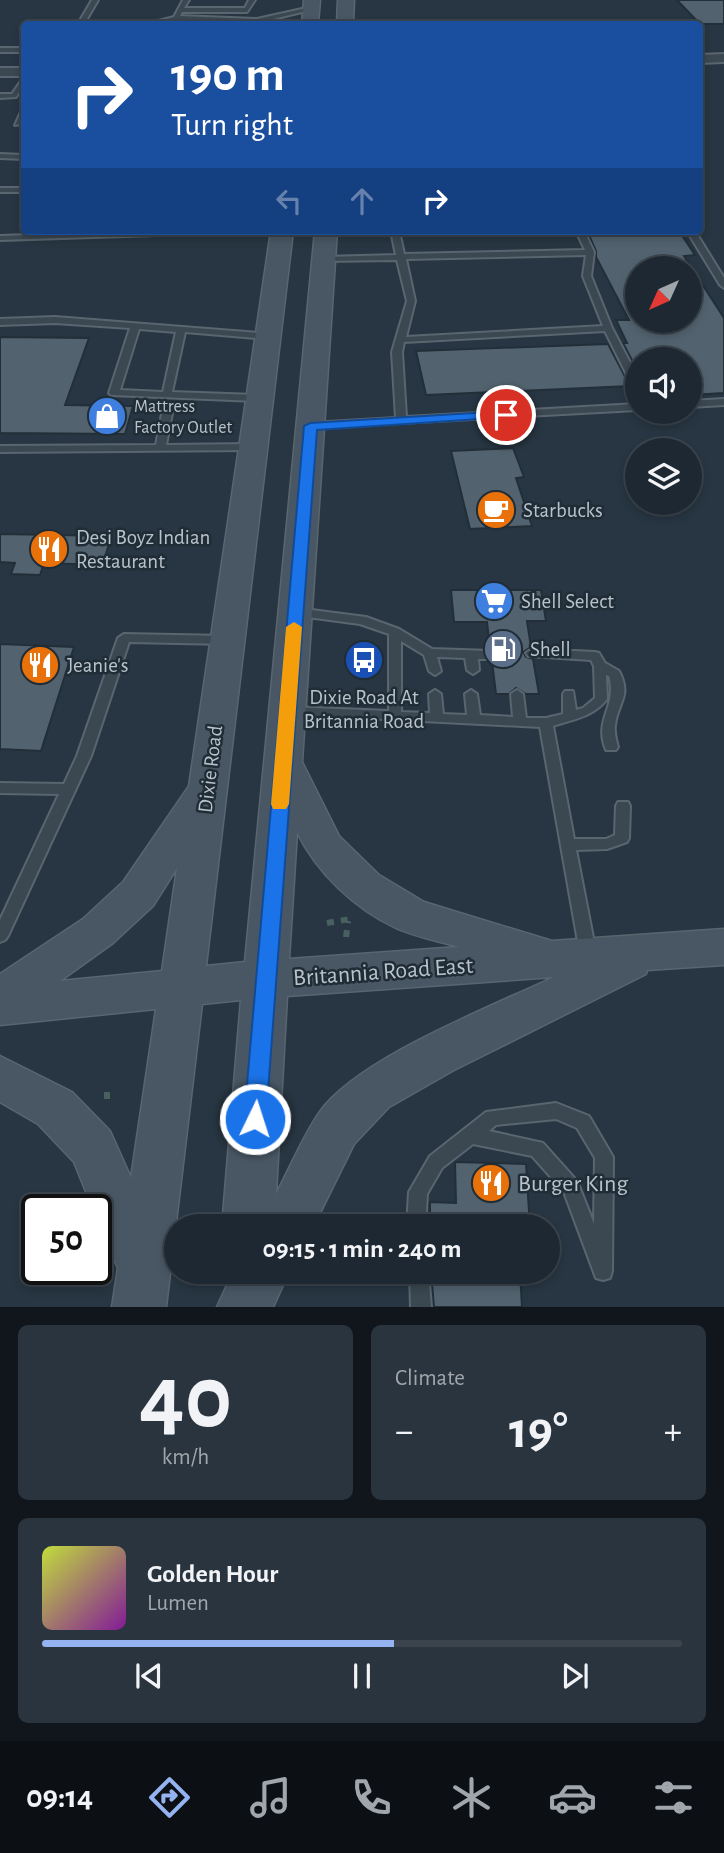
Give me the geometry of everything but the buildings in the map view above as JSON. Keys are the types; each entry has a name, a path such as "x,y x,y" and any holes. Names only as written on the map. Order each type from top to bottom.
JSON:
{"main road":[{"path":"345,21 346,0"},
{"name":"Dixie Road","path":"141,1288 281,235"},
{"path":"249,1214 325,245"},
{"path":"283,763 324,846 364,887 411,916 574,957"},
{"path":"0,998 98,931 138,894 208,788"},
{"name":"Britannia Road East","path":"0,1006 266,979 724,947"},
{"path":"293,1214 337,1128 372,1093 437,1055 648,952"},
{"path":"0,1077 55,1108 93,1147 141,1288"},
{"path":"243,1307 244,1284"},
{"path":"243,1307 255,1284"}],"street":[{"path":"703,59 724,58"},
{"path":"0,72 21,72"}],"lane":[{"path":"83,21 95,0"},
{"path":"176,18 186,0"},
{"path":"181,10 247,10 252,0"},
{"path":"265,21 311,11"},
{"path":"163,21 176,18 188,21"},
{"path":"0,50 21,50"},
{"path":"14,96 21,84"},
{"path":"0,96 21,97"},
{"path":"17,124 21,117"},
{"path":"0,156 21,157"},
{"path":"0,190 21,190"},
{"path":"0,238 94,235"},
{"path":"397,235 411,301 397,352 401,421"},
{"path":"582,235 590,252 587,276 625,362"},
{"path":"693,235 724,285"},
{"path":"325,245 401,257 590,252"},
{"path":"0,322 55,320 268,336"},
{"path":"135,328 114,393 259,398"},
{"path":"400,340 608,328"},
{"path":"167,395 181,331"},
{"path":"702,403 724,402"},
{"path":"160,449 168,408"},
{"path":"310,426 625,408"},
{"path":"0,449 252,447"},
{"path":"295,612 362,621 395,632 430,653 491,655"},
{"path":"395,632 395,716"},
{"path":"0,936 84,756 124,638 227,640"},
{"path":"430,653 435,671"},
{"path":"287,710 546,723 588,710 601,699 600,666 595,656 532,653"},
{"path":"471,654 473,670"},
{"path":"568,655 569,670"},
{"path":"600,666 615,674 619,686 617,707 610,716 608,730 611,747"},
{"path":"435,694 437,718"},
{"path":"471,694 474,720"},
{"path":"517,694 520,722"},
{"path":"569,694 570,716"},
{"path":"546,723 568,845 574,957"},
{"path":"0,788 68,789"},
{"path":"568,845 607,844 622,838 623,806"},
{"path":"417,1214 418,1192 436,1162 492,1118 556,1111 583,1122 604,1157 603,1271"},
{"path":"470,1135 537,1149 571,1187 603,1271"},
{"path":"420,1284 421,1307"}],"path":[{"path":"346,937 348,921"},
{"path":"107,1092 107,1108"}],"slow traffic":[{"path":"280,804 294,627"}],"place":[{"name":"Mattress Factory Outlet","path":"107,416"},
{"name":"Starbucks","path":"496,510"},
{"name":"Desi Boyz Indian Restaurant","path":"49,549"},
{"name":"Shell Select","path":"494,601"},
{"name":"Shell","path":"503,649"},
{"name":"Dixie Road At Britannia Road","path":"364,660"},
{"name":"Jeanie's","path":"40,665"},
{"name":"Burger King","path":"491,1183"}],"route":[{"path":"255,1119 310,426 506,415"}]}
